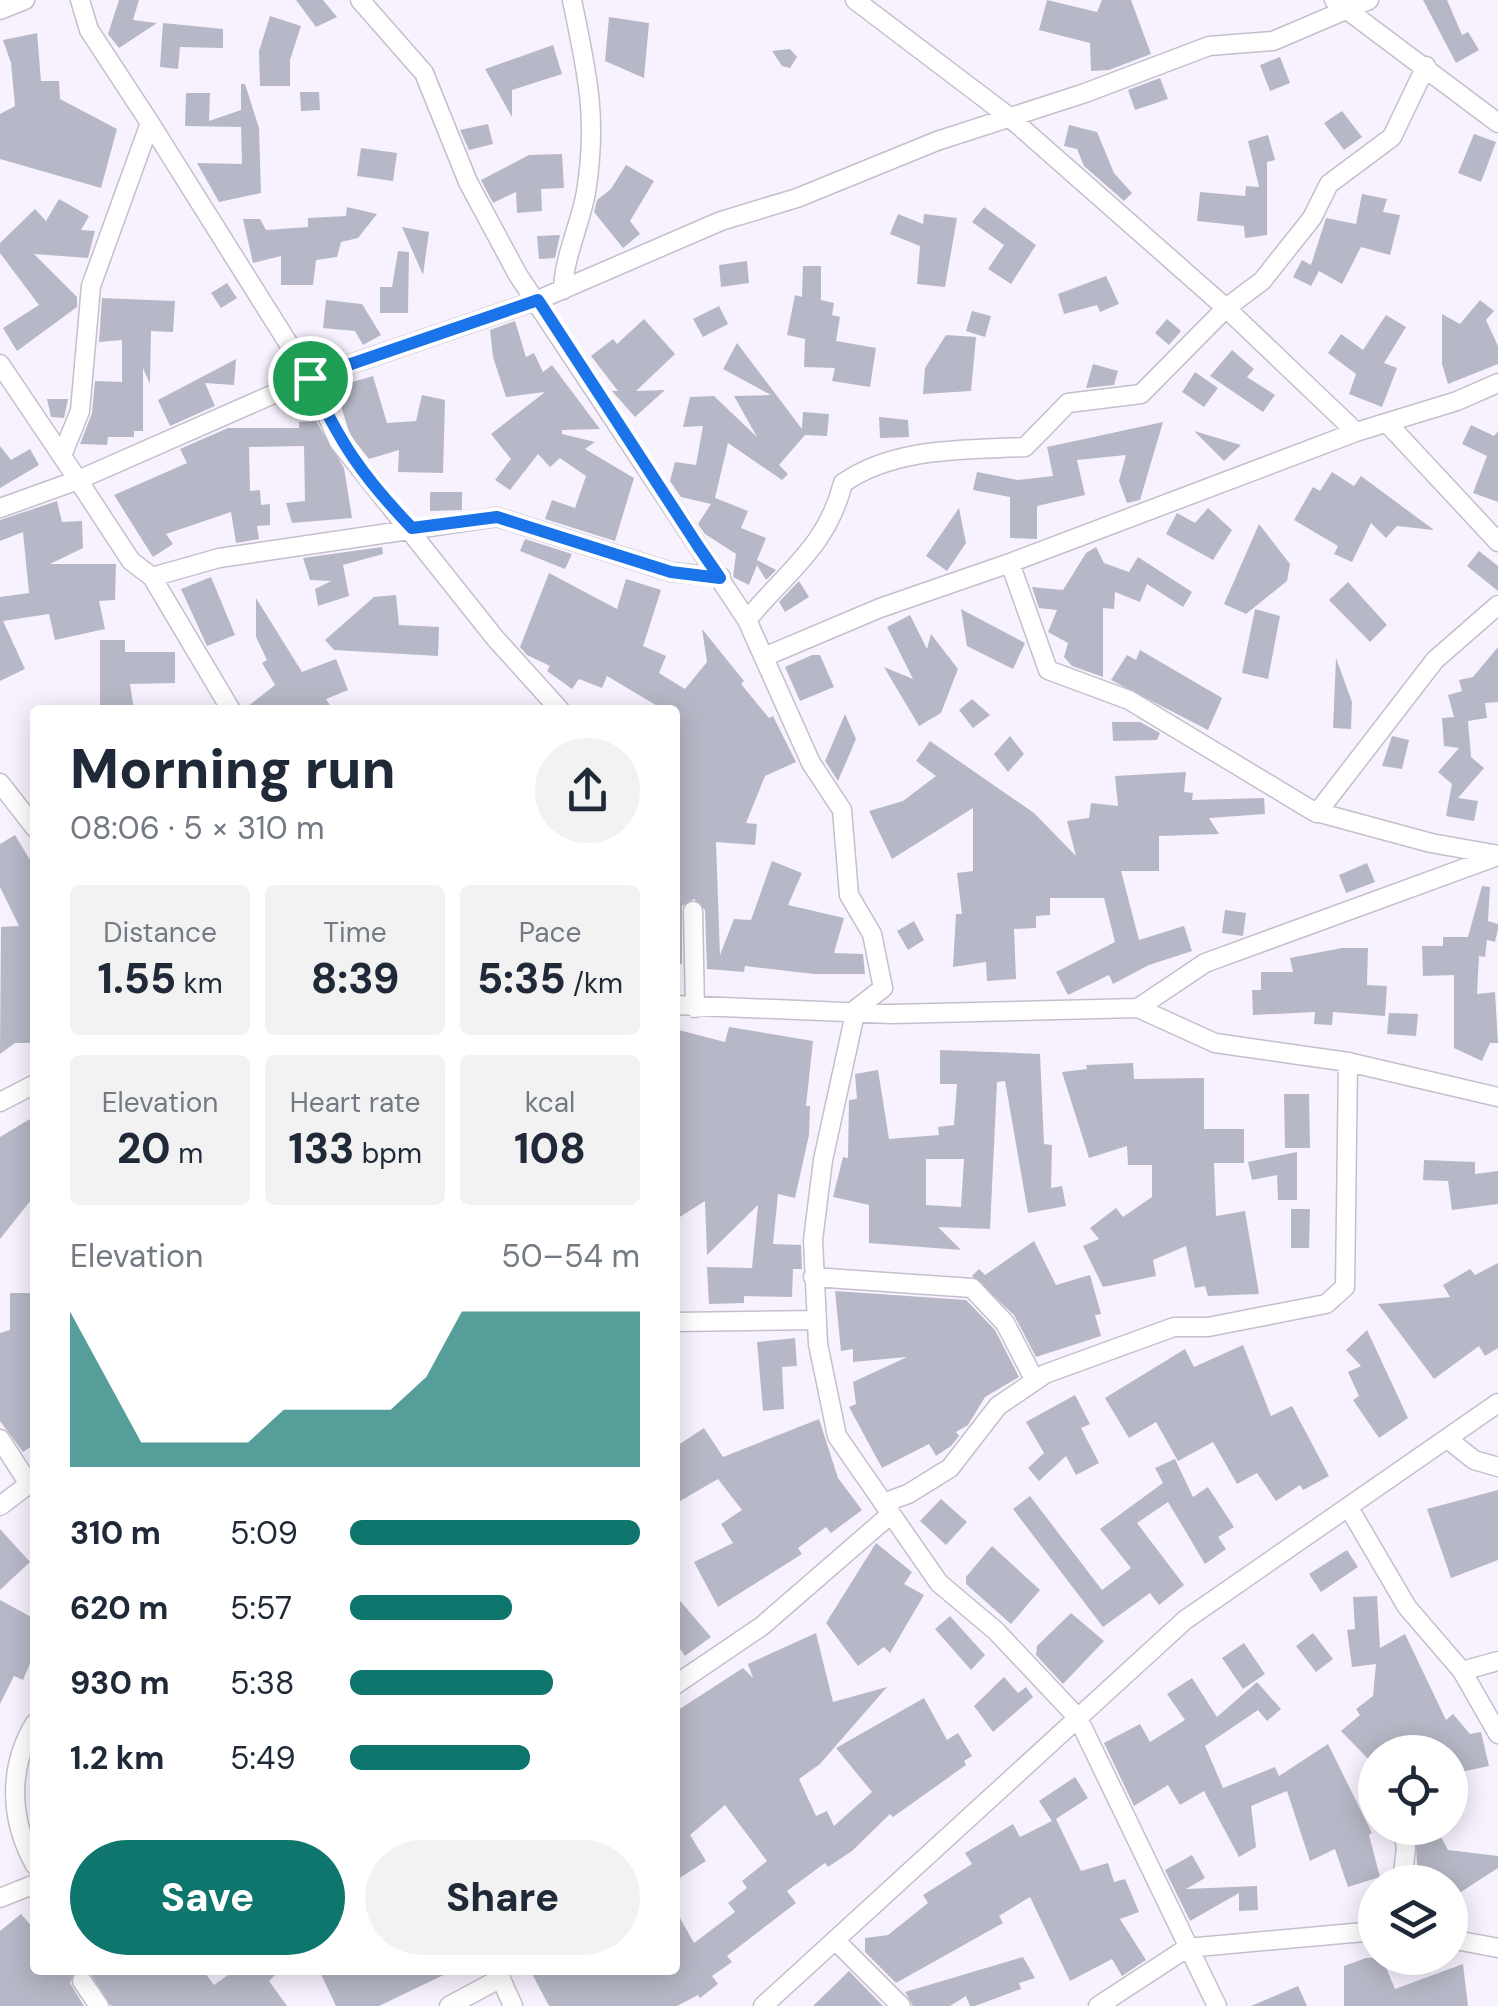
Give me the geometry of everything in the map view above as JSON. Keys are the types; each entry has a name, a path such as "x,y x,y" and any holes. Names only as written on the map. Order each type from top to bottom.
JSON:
{"street":[{"path":"0,10 24,0"},
{"path":"80,0 89,30 310,378 339,442 365,479 412,528 495,638 555,705"},
{"path":"360,0 424,72 468,182 518,275 746,620 810,763 842,810 849,895 872,934 883,988 856,1010 823,1160 813,1277 816,1320 837,1436 939,1583 996,1631 1078,1718 1217,2006"},
{"path":"563,290 564,269 585,195 594,104 572,0"},
{"path":"854,0 1008,116 1226,308 1356,432"},
{"path":"0,508 78,480 310,378 538,300 721,221 797,198 1008,116 1209,46 1273,41 1341,4 1369,0"},
{"path":"1341,4 1498,123"},
{"path":"746,620 799,568 835,516 843,483 871,463 948,450 1025,447 1068,403 1141,394 1226,308 1262,281 1312,218 1330,184 1392,137 1426,66"},
{"path":"64,454 80,412 91,286 150,123"},
{"path":"0,364 64,454 131,561 152,577 228,705"},
{"path":"764,657 880,608 1498,383"},
{"path":"1388,424 1498,542"},
{"path":"152,577 218,558 497,517 671,572 720,578"},
{"path":"1010,562 1048,670 1129,700 1317,812 1432,844 1498,856"},
{"path":"1317,812 1435,660 1498,604"},
{"path":"0,782 30,821"},
{"path":"1138,1008 1205,963 1498,856"},
{"path":"692,911 695,1008"},
{"path":"680,1005 892,1014 1138,1008 1215,1044 1348,1062 1498,1097"},
{"path":"680,1678 762,1626 887,1508 950,1468 998,1406 1035,1381 1174,1328 1208,1328 1326,1304 1345,1286 1348,1062"},
{"path":"0,1102 30,1087"},
{"path":"813,1277 972,1288 1004,1323 1035,1381"},
{"path":"680,1322 816,1320"},
{"path":"763,2006 1185,1620 1449,1440 1498,1402"},
{"path":"0,1439 30,1482"},
{"path":"1449,1440 1474,1460 1498,1466"},
{"path":"0,1506 30,1488"},
{"path":"1350,1508 1407,1607 1462,1670 1498,1734"},
{"path":"1462,1670 1498,1661"},
{"path":"30,1731 18,1750 16,1783 17,1819 30,1852"},
{"path":"0,1898 30,1886"},
{"path":"1098,2006 1187,1948 1358,1933"},
{"path":"835,1940 901,2006"},
{"path":"1468,1942 1498,1948"},
{"path":"449,2006 497,1975"},
{"path":"499,1975 513,2006"},
{"path":"82,1981 100,2006"}],"building":[{"path":"119,0 139,0 133,20 157,23 119,48 108,34"},
{"path":"296,0 323,0 337,17 316,27"},
{"path":"1047,0 1097,12 1102,0 1131,0 1151,54 1109,70 1091,71 1090,43 1039,30"},
{"path":"1423,0 1447,0 1462,35 1468,32 1479,50 1456,63"},
{"path":"270,16 301,26 290,60 290,86 260,86 259,51"},
{"path":"609,17 649,23 644,78 605,61"},
{"path":"163,23 223,29 223,48 180,47 178,69 160,67"},
{"path":"37,33 41,81 59,81 60,99 117,129 101,188 0,159 0,114 15,106 11,63 3,40"},
{"path":"553,45 562,74 512,90 512,117 485,69"},
{"path":"790,49 797,57 790,68 782,66 772,51"},
{"path":"1280,57 1290,83 1270,91 1260,65"},
{"path":"1160,78 1168,99 1135,110 1128,90"},
{"path":"241,84 245,84 259,128 261,193 219,202 197,163 242,164 241,127 185,126 186,93 210,93 209,121 241,110"},
{"path":"300,92 319,92 320,110 301,111"},
{"path":"1342,111 1362,137 1344,150 1324,123"},
{"path":"488,124 493,144 469,150 460,130"},
{"path":"1069,125 1097,132 1114,173 1132,193 1124,201 1084,166 1077,149 1064,146"},
{"path":"1474,134 1496,142 1481,182 1458,173"},
{"path":"1268,135 1275,160 1267,162 1267,235 1245,238 1244,226 1197,221 1200,192 1245,196 1246,186 1259,187 1248,141"},
{"path":"361,148 397,153 393,181 357,176"},
{"path":"562,154 564,188 541,189 542,211 517,213 516,192 493,203 481,180 529,155"},
{"path":"626,165 654,181 630,221 640,234 623,248 594,212 597,200 611,189"},
{"path":"1362,194 1387,199 1383,212 1400,215 1390,255 1361,247 1342,284 1319,271 1311,286 1293,277 1302,260 1311,265 1326,218 1356,224"},
{"path":"59,199 89,216 81,230 95,231 88,258 34,254 77,297 77,307 17,351 3,328 39,305 0,253 0,243 35,209 46,221"},
{"path":"347,207 377,214 358,238 341,242 337,257 316,260 313,285 281,285 281,256 253,263 243,219 260,219 266,230 308,227 308,218 346,216"},
{"path":"984,207 1036,245 1011,284 988,269 1004,245 972,222"},
{"path":"898,214 923,224 924,214 957,218 945,287 917,284 920,246 890,234"},
{"path":"402,227 429,232 423,275"},
{"path":"560,235 555,258 539,259 537,236"},
{"path":"398,251 409,252 408,313 380,313 380,287 392,287"},
{"path":"747,261 749,283 721,287 719,265"},
{"path":"803,266 821,266 821,300 834,303 832,315 840,317 836,341 876,348 870,387 832,381 835,368 804,367 805,339 787,335 795,295 802,297"},
{"path":"1106,276 1119,304 1100,312 1097,305 1064,314 1058,294"},
{"path":"227,283 237,298 221,308 211,293"},
{"path":"102,298 175,301 173,332 151,331 150,384 143,368 143,431 134,431 134,437 108,437 107,445 80,444 92,413 95,381 122,382 122,340 99,342"},
{"path":"326,300 362,304 381,335 363,345 355,331 323,328"},
{"path":"1480,300 1494,311 1486,320 1498,346 1498,364 1448,384 1442,364 1442,314 1460,324"},
{"path":"719,306 728,324 703,337 693,319"},
{"path":"972,311 991,316 985,337 966,331"},
{"path":"1386,315 1406,327 1384,363 1397,368 1382,407 1349,394 1356,374 1328,353 1341,334 1363,350"},
{"path":"644,319 675,354 636,391 665,390 635,417 612,391 618,391 591,356 613,339 617,344"},
{"path":"1167,319 1181,331 1169,345 1155,333"},
{"path":"515,321 526,357 534,353 543,372 552,365 600,429 562,430 562,434 595,442 585,449 634,478 615,541 545,519 552,500 575,508 586,476 560,458 550,467 538,454 510,490 495,480 511,459 491,434 545,392 506,397 493,357 490,330"},
{"path":"946,335 976,337 971,391 923,394 925,368"},
{"path":"737,343 802,429 803,412 829,414 827,436 805,435 779,465 788,474 782,480 728,443 715,498 748,511 741,528 766,538 757,560 776,570 766,580 757,565 749,585 733,577 736,554 705,534 698,524 711,504 681,497 670,481 675,462 696,465 703,426 683,427 690,397 714,396 757,437 734,396 771,395 723,369"},
{"path":"1232,350 1254,369 1247,377 1275,395 1263,412 1210,376"},
{"path":"236,359 234,385 205,383 215,406 170,426 158,400"},
{"path":"1093,364 1118,371 1114,385 1086,388"},
{"path":"1195,372 1218,388 1204,407 1182,392"},
{"path":"373,376 387,423 416,421 422,395 445,400 443,473 398,472 399,450 369,459 350,435 335,387"},
{"path":"47,399 68,399 64,418 51,417"},
{"path":"879,417 908,420 909,437 880,438"},
{"path":"316,421 344,468 352,518 292,523 286,503 305,501 304,446 249,447 250,491 260,490 261,505 270,504 270,525 257,526 259,539 236,543 231,512 166,534 173,544 153,557 114,495 187,463 180,449 228,428 299,428 299,422"},
{"path":"1163,422 1140,500 1127,503 1119,481 1126,455 1077,460 1085,495 1037,506 1037,539 1010,538 1010,497 973,490 977,472 1018,480 1053,476 1047,447"},
{"path":"1471,425 1494,436 1498,431 1498,502 1473,493 1487,456 1462,444"},
{"path":"1194,431 1241,445 1224,461"},
{"path":"0,446 11,460 30,449 39,465 0,488"},
{"path":"1332,472 1354,486 1361,476 1434,530 1397,526 1386,538 1371,523 1352,562 1334,554 1338,546 1294,520 1313,487 1320,491"},
{"path":"430,492 462,492 462,510 430,511"},
{"path":"57,501 62,522 82,521 83,548 50,564 116,564 115,600 99,601 105,629 55,640 49,614 3,621 25,669 0,681 0,597 29,593 23,532 0,541 0,520"},
{"path":"959,508 966,543 947,571 926,556"},
{"path":"1208,508 1232,530 1213,560 1166,534 1177,513 1195,523"},
{"path":"1259,524 1290,564 1287,581 1246,614 1224,604"},
{"path":"525,539 572,554 565,569 520,551"},
{"path":"382,547 383,554 343,565 349,596 318,606 315,589 331,581 310,580 303,558"},
{"path":"1096,547 1104,563 1129,572 1138,557 1192,592 1183,607 1147,584 1140,602 1115,592 1114,609 1103,608 1103,677 1072,666 1064,657 1068,643 1048,632 1057,610 1039,608 1032,587 1063,590 1086,553"},
{"path":"1479,551 1498,566 1498,591 1467,566"},
{"path":"549,573 617,609 626,579 661,590 643,646 666,656 659,673 685,689 707,662 702,629 744,681 741,684 769,718 773,716 796,762 765,776 746,823 757,824 755,845 716,842 720,955 734,919 751,920 772,861 802,873 788,905 844,918 834,953 863,954 865,974 814,974 745,966 744,972 707,969 705,910 694,899 682,906 680,964 680,705 656,705 607,676 602,688 579,679 572,689 547,671 550,666 527,655 520,647"},
{"path":"211,577 235,635 207,646 181,589"},
{"path":"799,581 809,597 785,612 779,602"},
{"path":"1348,582 1387,625 1370,642 1329,600"},
{"path":"396,595 399,625 439,627 438,656 334,650 325,640 374,597"},
{"path":"256,598 302,672 336,659 348,690 326,699 330,705 249,705 275,685 262,663 267,660 256,637"},
{"path":"961,609 1025,643 1013,669 967,646"},
{"path":"1255,609 1280,616 1268,679 1242,673"},
{"path":"910,615 927,649 931,634 958,669 941,713 919,726 884,667 913,679 887,627"},
{"path":"100,640 125,640 125,652 175,652 175,683 130,684 133,705 100,705"},
{"path":"1498,647 1498,702 1485,703 1487,718 1468,721 1471,757 1484,768 1458,798 1478,801 1474,821 1446,816 1452,784 1438,772 1459,748 1444,746 1442,718 1454,717 1448,695 1462,691 1459,680 1473,677"},
{"path":"1140,650 1222,698 1208,730 1111,680 1127,655 1136,660"},
{"path":"820,655 834,687 800,701 785,667"},
{"path":"1336,658 1352,702 1351,729 1333,728"},
{"path":"972,699 990,715 973,728 959,710"},
{"path":"845,714 856,739 838,781 825,761"},
{"path":"1112,722 1140,722 1160,733 1157,740 1113,741"},
{"path":"1010,736 1024,754 1008,772 994,754"},
{"path":"1392,736 1409,740 1402,769 1382,766"},
{"path":"930,741 1034,813 1076,856 1067,821 1089,818 1091,803 1118,806 1115,776 1186,772 1184,792 1193,793 1192,800 1264,798 1265,814 1209,818 1219,834 1159,836 1159,871 1121,871 1139,940 1184,926 1192,951 1149,965 1113,984 1109,975 1068,995 1056,972 1115,942 1104,898 1050,898 1050,915 1036,916 1036,928 1014,929 1016,979 987,981 986,962 953,967 956,914 962,914 957,873 973,871 973,808 892,859 869,811 903,801 936,776 916,761"},
{"path":"15,835 30,860 30,1043 15,1043 0,1054 1,927 19,926 0,887 0,844"},
{"path":"1367,863 1375,882 1346,893 1339,875"},
{"path":"1482,886 1490,887 1488,921 1498,924 1498,929 1495,942 1487,940 1485,957 1479,956 1477,994 1495,992 1498,1043 1490,1043 1482,1061 1454,1048 1454,975 1423,976 1422,946 1443,946 1443,937 1468,937"},
{"path":"1225,910 1246,913 1243,936 1222,933"},
{"path":"914,921 924,940 908,950 897,931"},
{"path":"1342,948 1368,948 1367,985 1387,986 1385,1016 1333,1012 1332,1025 1314,1024 1315,1012 1253,1015 1252,990 1261,990 1261,972 1293,972 1290,958"},
{"path":"1389,1013 1418,1014 1416,1036 1387,1034"},
{"path":"729,1027 813,1041 806,1106 810,1106 809,1135 795,1198 778,1194 773,1244 801,1245 802,1269 793,1269 792,1297 744,1296 744,1303 709,1304 707,1267 752,1268 758,1205 707,1255 705,1201 680,1217 680,1030 725,1042"},
{"path":"940,1050 1040,1054 1044,1144 1052,1145 1051,1188 1062,1186 1066,1206 1028,1213 1005,1081 997,1082 990,1229 938,1227 961,1250 869,1243 869,1205 833,1197 843,1157 848,1158 849,1100 857,1099 855,1074 878,1070 889,1139 939,1135 938,1127 954,1125 957,1084 940,1084","holes":["926,1159 964,1159 961,1207 926,1205"]},
{"path":"1133,1063 1134,1079 1204,1078 1204,1129 1244,1129 1244,1163 1214,1163 1216,1216 1245,1211 1259,1294 1208,1296 1205,1286 1195,1288 1186,1246 1153,1260 1156,1276 1103,1287 1083,1246 1099,1239 1090,1228 1116,1208 1123,1217 1152,1197 1152,1165 1128,1165 1127,1146 1089,1158 1062,1072 1087,1069 1086,1065"},
{"path":"1284,1094 1309,1094 1310,1148 1285,1148"},
{"path":"30,1119 30,1201 0,1239 0,1137"},
{"path":"1297,1152 1297,1200 1278,1200 1277,1175 1252,1180 1248,1162"},
{"path":"1424,1160 1475,1162 1475,1174 1498,1171 1498,1204 1452,1210 1448,1181 1423,1180"},
{"path":"1291,1209 1310,1209 1309,1248 1291,1248"},
{"path":"1034,1241 1056,1285 1090,1275 1101,1314 1095,1315 1101,1336 1036,1357 1014,1315 972,1276 979,1269 985,1275"},
{"path":"1498,1263 1498,1348 1485,1356 1479,1346 1434,1379 1378,1304 1450,1297 1443,1285 1470,1269 1475,1275"},
{"path":"835,1291 966,1300 995,1330 1019,1377 985,1397 968,1425 956,1432 959,1436 951,1446 936,1456 929,1444 882,1468 849,1407 856,1404 853,1382 907,1357 853,1362 853,1349 841,1351"},
{"path":"10,1293 30,1293 30,1447 23,1452 0,1421 0,1333 10,1330"},
{"path":"1367,1330 1408,1418 1379,1438 1353,1400 1359,1396 1348,1372 1361,1366 1346,1350"},
{"path":"795,1338 797,1366 782,1367 784,1409 763,1411 757,1342"},
{"path":"1243,1345 1271,1416 1292,1406 1329,1476 1303,1490 1300,1485 1276,1501 1257,1473 1237,1484 1213,1442 1178,1461 1156,1422 1129,1438 1105,1398 1185,1349 1194,1367"},
{"path":"1075,1395 1090,1424 1081,1428 1099,1463 1076,1475 1066,1456 1039,1481 1028,1468 1044,1453 1026,1422"},
{"path":"819,1419 838,1478 862,1510 831,1533 826,1527 798,1548 802,1554 718,1607 694,1562 733,1543 721,1524 742,1510 718,1479 680,1501 680,1444 704,1428 723,1457"},
{"path":"1175,1459 1193,1497 1208,1487 1234,1527 1218,1537 1226,1549 1205,1564 1168,1502 1137,1523 1184,1585 1159,1605 1150,1593 1103,1627 1013,1509 1030,1496 1102,1590 1131,1568 1100,1529 1163,1483 1155,1468"},
{"path":"1498,1490 1498,1560 1451,1578 1427,1509"},
{"path":"941,1499 967,1522 946,1545 920,1521"},
{"path":"0,1529 30,1562 0,1590"},
{"path":"876,1543 912,1572 904,1584 924,1595 890,1653 884,1647 858,1666 826,1623"},
{"path":"992,1546 1040,1590 1011,1624 966,1584 966,1577"},
{"path":"1347,1550 1358,1567 1321,1592 1309,1574"},
{"path":"1377,1596 1380,1648 1405,1634 1446,1720 1453,1714 1470,1734 1481,1732 1489,1766 1468,1770 1468,1735 1358,1735 1358,1748 1341,1731 1360,1715 1356,1709 1373,1696 1376,1664 1352,1667 1347,1630 1355,1629 1353,1597"},
{"path":"0,1600 30,1616 30,1664 23,1680 14,1676 0,1704"},
{"path":"680,1601 711,1637 685,1656 680,1649"},
{"path":"1071,1613 1104,1641 1063,1684 1036,1655 1037,1646"},
{"path":"950,1616 985,1655 971,1670 935,1629"},
{"path":"816,1633 833,1702 887,1687 820,1764 799,1779 816,1816 827,1811 834,1826 872,1792 836,1748 924,1698 947,1740 958,1733 972,1756 964,1761 966,1765 893,1817 890,1814 852,1851 828,1867 825,1863 787,1891 796,1903 727,1956 732,1962 712,1976 718,1984 700,1998 698,1995 677,2006 549,2006 533,1975 680,1975 680,1918 694,1943 735,1912 728,1903 747,1888 742,1881 767,1861 725,1805 690,1835 706,1861 680,1878 680,1709 743,1668 753,1678 748,1664"},
{"path":"1313,1633 1333,1659 1316,1672 1296,1646"},
{"path":"1244,1643 1265,1674 1243,1689 1222,1658"},
{"path":"1004,1677 1018,1693 1026,1687 1033,1697 993,1732 974,1706"},
{"path":"1192,1678 1217,1717 1257,1682 1281,1709 1267,1721 1258,1710 1205,1746 1223,1788 1275,1767 1279,1776 1328,1744 1358,1805 1358,1845 1372,1845 1377,1865 1358,1865 1358,1884 1348,1887 1335,1849 1310,1861 1287,1791 1251,1806 1256,1847 1239,1857 1204,1791 1180,1805 1168,1785 1134,1806 1104,1743 1140,1724 1150,1742 1185,1720 1167,1694"},
{"path":"1075,1777 1088,1798 1056,1819 1081,1871 1108,1863 1114,1882 1125,1879 1139,1912 1120,1919 1146,1960 1122,1976 1112,1959 1070,1981 1030,1897 999,1916 1003,1923 896,1983 865,1952 865,1938 888,1935 928,1903 923,1895 972,1864 965,1853 1013,1824 1020,1837 1052,1821 1039,1801"},
{"path":"1416,1845 1445,1845 1448,1850 1498,1856 1498,1868 1468,1887 1468,1865 1417,1865"},
{"path":"1192,1855 1205,1878 1186,1889 1257,1886 1258,1910 1239,1911 1239,1893 1190,1921 1165,1870"},
{"path":"21,1914 30,1924 30,1975 74,1975 70,1983 84,2006 0,2006 0,1931"},
{"path":"1023,1957 1035,1978 1019,1983 1021,1989 975,2006 970,2006 966,1996 950,2006 913,2006 905,1992"},
{"path":"1358,1961 1358,1975 1389,1975 1395,1989 1433,1975 1464,1975 1468,2006 1344,2006 1344,1966"},
{"path":"849,1971 883,2006 813,2006"},
{"path":"91,1975 207,1975 214,1985 228,1975 275,1975 269,1981 287,2006 111,2006"},
{"path":"321,1975 444,1975 379,2006 336,2006"},
{"path":"1298,1986 1307,2006 1251,2006"}],"route":[{"path":"538,300 720,578 671,572 497,517 412,528 365,479 339,442 310,378 538,300"}]}
